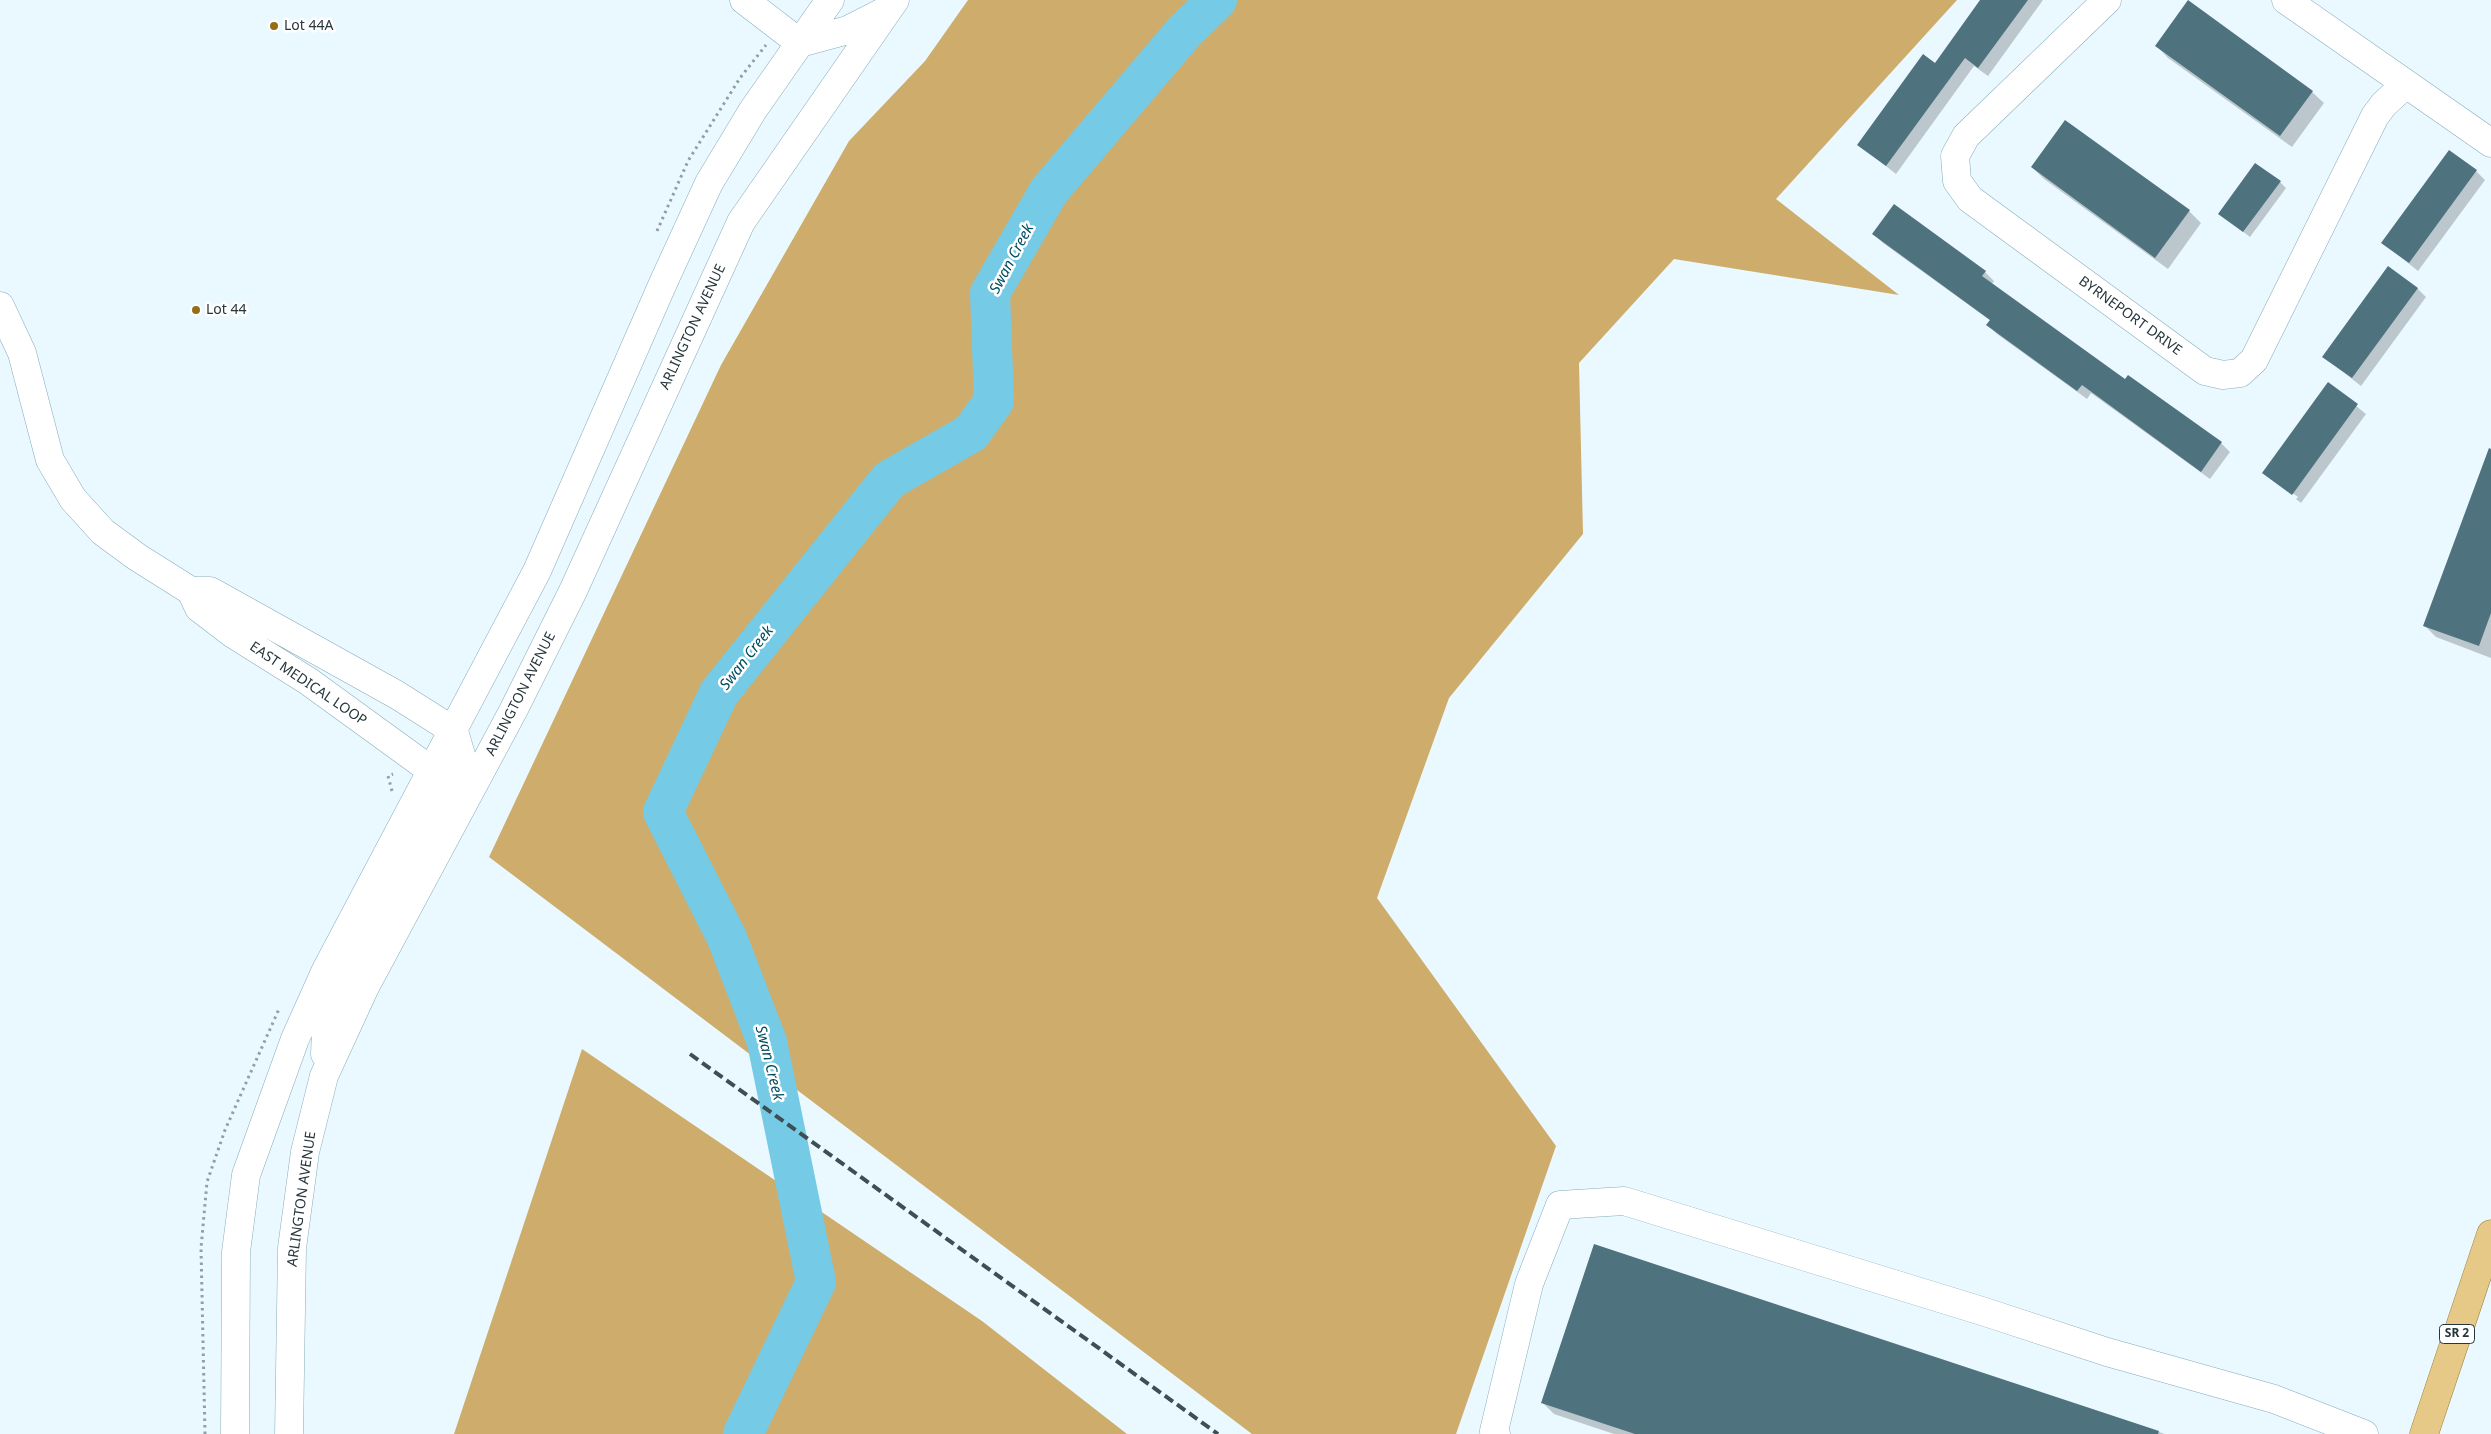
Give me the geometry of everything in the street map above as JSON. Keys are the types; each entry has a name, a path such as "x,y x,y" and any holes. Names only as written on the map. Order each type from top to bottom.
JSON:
{"main road":[{"name":"SR 2","path":"2424,1434 2484,1278 2491,1234"}],"street":[{"path":"744,0 800,43"},
{"path":"235,1434 236,1252 246,1175 309,1005 537,571 709,183 753,110 830,0"},
{"name":"BYRNEPORT DRIVE","path":"2107,0 1966,136 1956,156 1957,181 1970,199 2205,371 2223,375 2240,373 2254,360 2375,116 2384,104 2405,85"},
{"path":"2286,0 2491,144"},
{"path":"800,43 848,30 891,3"},
{"name":"ARLINGTON AVENUE","path":"289,1434 292,1248 305,1152 324,1076 365,987 513,711 573,591 741,222 891,3"},
{"name":"EAST MEDICAL LOOP","path":"0,306 22,353 50,460 73,499 114,542 191,591 210,591 397,695 454,731"},
{"name":"EAST MEDICAL LOOP","path":"191,591 198,608 233,634 308,681 432,771"},
{"path":"324,1076 326,1030 337,994 351,962 455,777 462,755 454,731"},
{"path":"1496,1434 1494,1431 1529,1284 1560,1205 1624,1201 1976,1309 2107,1352 2274,1399 2364,1434"}],"shaded area":[{"path":"968,0 1957,0 1776,199 1899,295 1674,259 1579,363 1583,534 1449,698 1377,898 1556,1146 1456,1434 1252,1434 489,857 721,365 849,141 925,61"},
{"path":"582,1049 982,1321 1127,1434 454,1434"}],"building":[{"path":"1980,0 2028,0 1978,68 1965,58 1886,166 1857,145 1923,54 1935,63"},
{"path":"2188,0 2313,91 2280,136 2155,46"},
{"path":"2065,120 2190,210 2155,258 2031,167"},
{"path":"2449,150 2477,170 2409,263 2381,243"},
{"path":"2255,163 2281,181 2243,232 2218,214"},
{"path":"1894,204 1986,271 1982,276 2125,379 2128,375 2222,442 2201,472 2082,385 2077,391 1986,325 1990,320 1872,234"},
{"path":"2388,266 2418,288 2352,378 2322,357"},
{"path":"2328,382 2358,404 2292,495 2262,473"},
{"path":"2489,448 2491,449 2491,613 2479,646 2423,626"},
{"path":"1594,1244 2159,1431 2158,1434 1635,1434 1541,1403"}],"waterway":[{"name":"Swan Creek","path":"743,1434 816,1282 767,1042 727,938 663,812 719,693 889,480 971,433 994,401 990,293 1049,191 1184,32 1217,0"}],"railway":[{"path":"690,1054 1218,1434"}],"place":[{"name":"Lot 44A","path":"274,26"},
{"name":"Lot 44","path":"196,310"}]}
